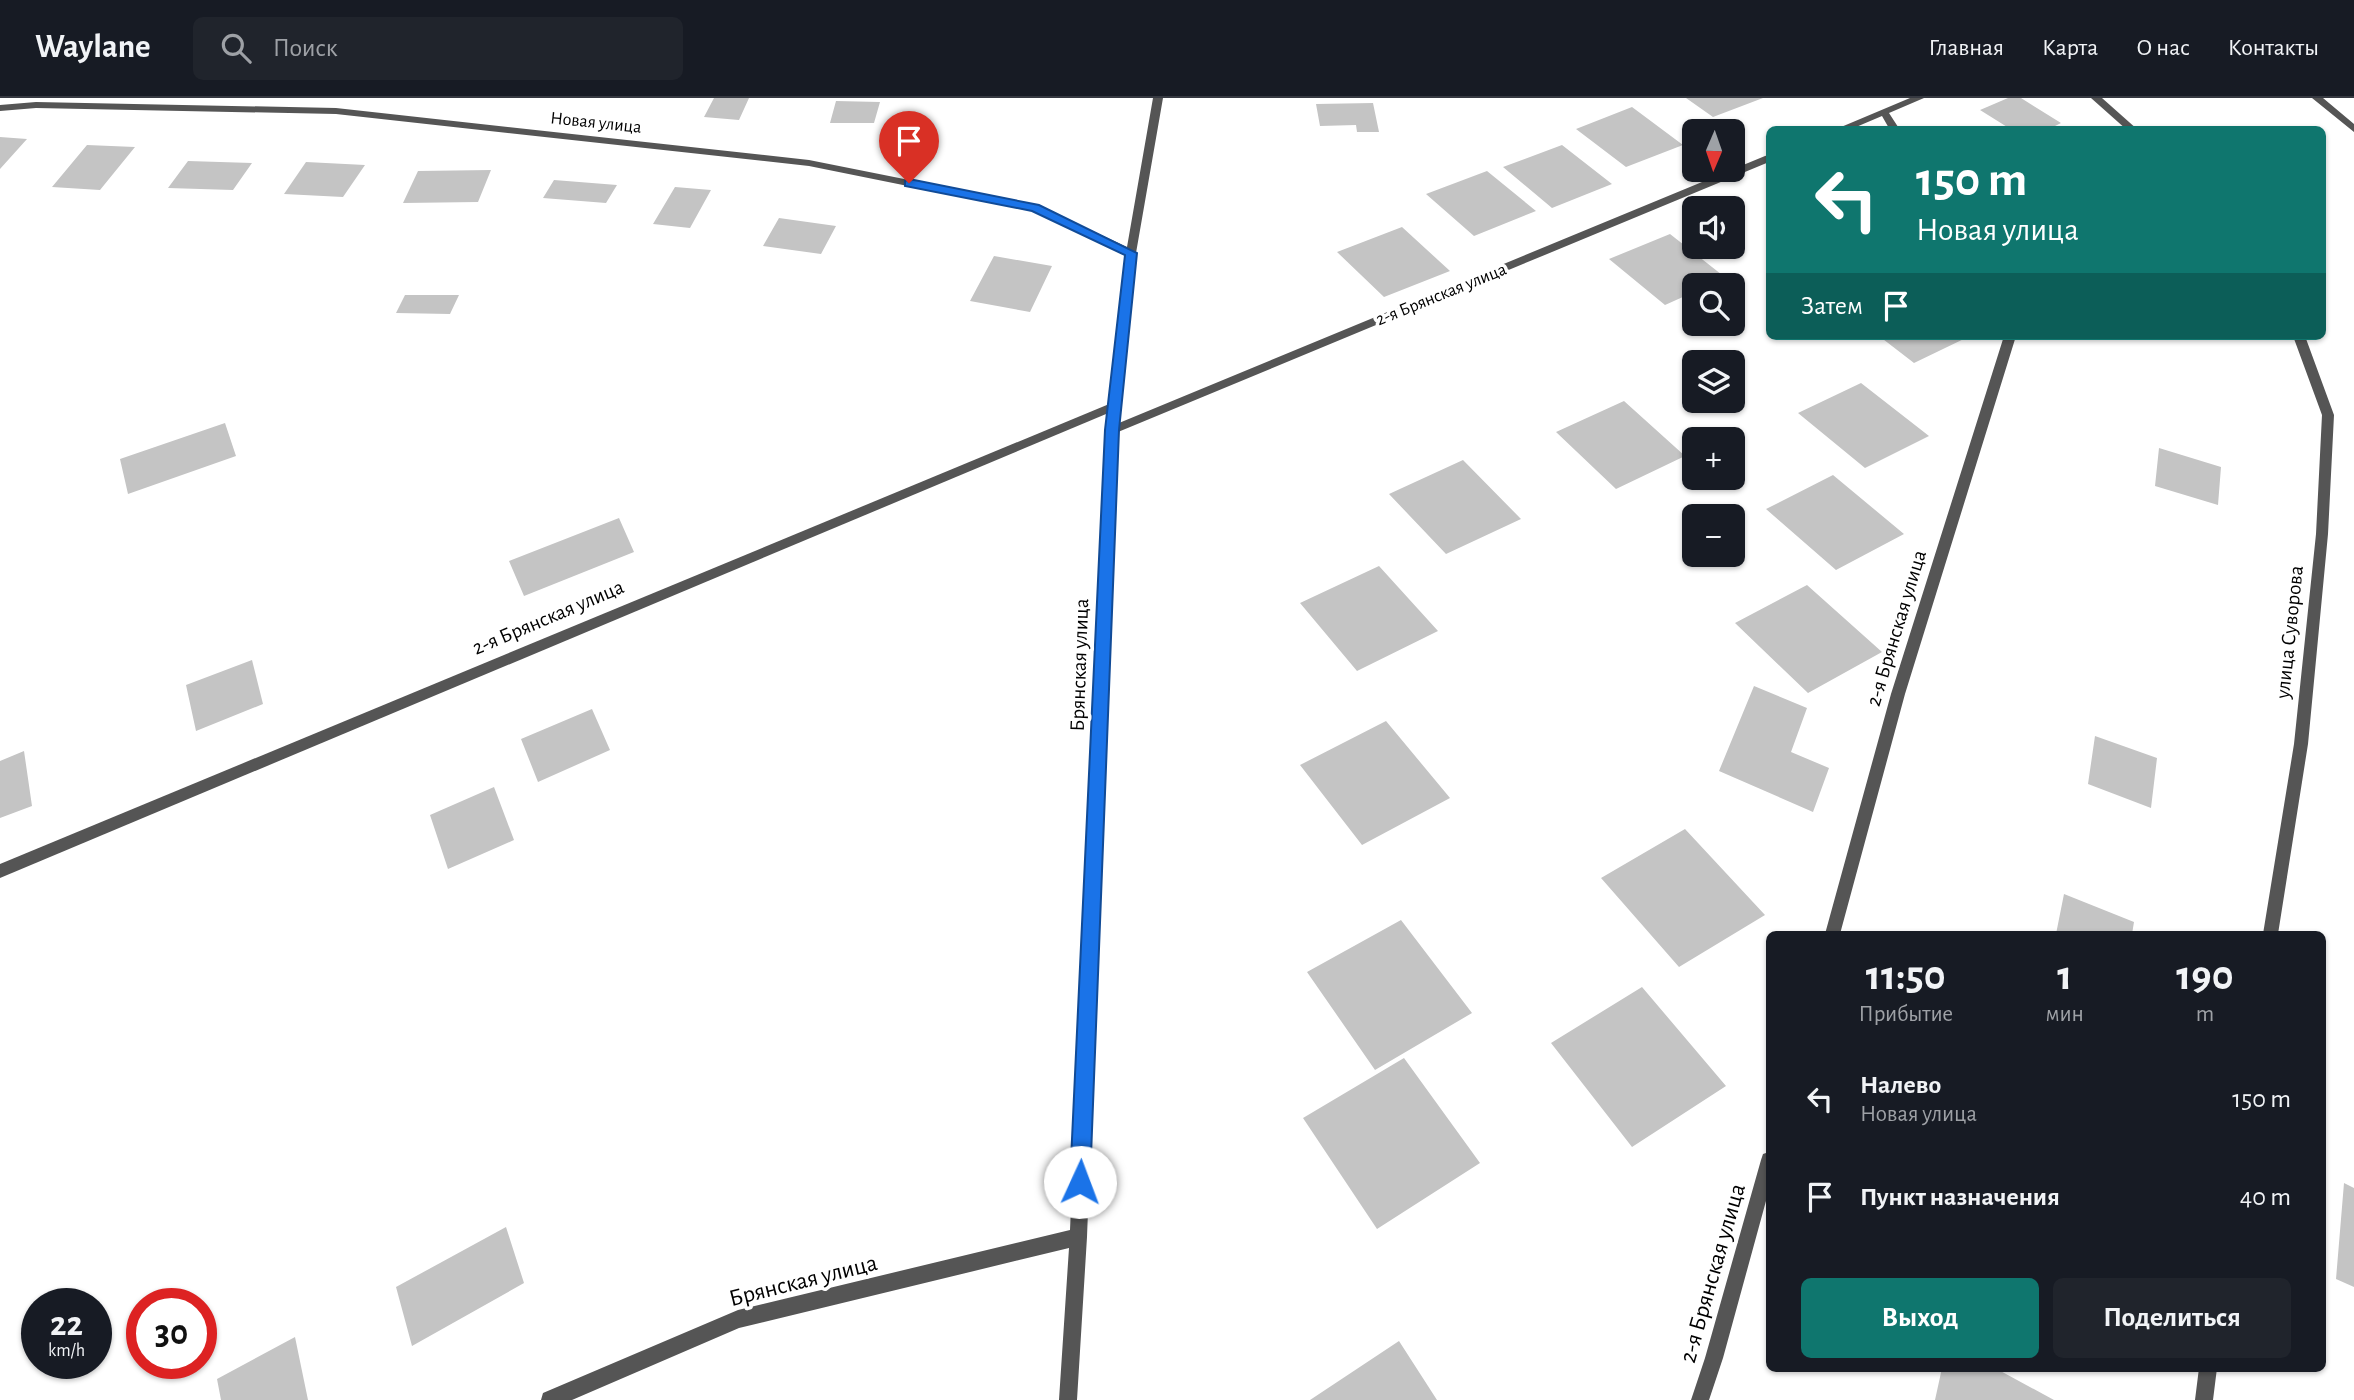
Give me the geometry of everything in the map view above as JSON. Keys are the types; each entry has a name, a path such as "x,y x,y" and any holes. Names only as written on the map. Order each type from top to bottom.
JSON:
{"street":[{"name":"Брянская улица","path":"1068,1400 1078,1237 1112,430 1131,253 1158,98"},
{"path":"1848,126 1919,98"},
{"path":"2096,98 2128,126"},
{"path":"2317,98 2354,129"},
{"name":"Новая улица","path":"0,108 36,105 336,111 809,163 1035,208 1131,253"},
{"path":"1883,111 1892,126"},
{"name":"2-я Брянская улица","path":"1112,430 1766,159"},
{"name":"2-я Брянская улица","path":"1833,931 1898,694 2009,340"},
{"name":"улица Суворова","path":"2270,931 2301,744 2322,534 2328,415 2300,340"},
{"name":"2-я Брянская улица","path":"0,871 1114,406"},
{"name":"2-я Брянская улица","path":"1700,1400 1766,1171"},
{"name":"Брянская улица","path":"550,1400 738,1320 1078,1237"},
{"path":"2204,1400 2208,1372"}],"building":[{"path":"714,98 749,98 739,120 704,117"},
{"path":"1686,98 1763,98 1713,117"},
{"path":"2008,98 2021,98 2061,123 2055,126 2006,126 1980,110"},
{"path":"836,101 880,102 874,123 830,123"},
{"path":"1373,103 1379,132 1357,132 1356,125 1320,126 1316,104"},
{"path":"1632,107 1682,145 1626,167 1576,129"},
{"path":"0,137 27,139 0,169"},
{"path":"87,145 135,147 100,190 52,187"},
{"path":"1562,145 1612,184 1552,208 1503,167"},
{"path":"188,161 252,163 233,190 168,188"},
{"path":"306,162 365,165 343,197 284,194"},
{"path":"491,170 478,202 403,203 418,171"},
{"path":"1487,171 1536,211 1474,236 1426,194"},
{"path":"554,180 617,185 606,203 543,198"},
{"path":"675,187 711,190 690,228 653,224"},
{"path":"779,218 836,226 821,254 763,246"},
{"path":"1402,227 1450,271 1384,297 1337,252"},
{"path":"1670,234 1682,243 1682,259 1702,259 1720,273 1682,273 1682,297 1665,305 1609,259"},
{"path":"994,256 1052,266 1030,312 970,301"},
{"path":"405,295 459,295 450,314 396,313"},
{"path":"1884,340 1962,340 1914,363"},
{"path":"1861,383 1929,436 1865,468 1798,413"},
{"path":"1624,401 1682,453 1682,457 1616,489 1556,432"},
{"path":"225,423 236,456 128,494 120,459"},
{"path":"2159,448 2221,467 2218,505 2155,486"},
{"path":"1463,460 1521,519 1446,554 1389,494"},
{"path":"1833,475 1904,534 1836,570 1766,509"},
{"path":"619,518 634,552 524,596 509,561"},
{"path":"1379,566 1438,631 1357,671 1300,603"},
{"path":"1807,585 1882,652 1808,693 1735,623"},
{"path":"252,660 263,704 196,731 186,685"},
{"path":"1754,686 1807,708 1791,752 1829,768 1813,812 1719,771"},
{"path":"592,709 610,750 538,782 521,739"},
{"path":"1386,721 1450,798 1362,845 1300,765"},
{"path":"2095,736 2157,758 2151,808 2088,784"},
{"path":"24,751 32,806 0,818 0,761"},
{"path":"494,787 514,840 448,869 430,815"},
{"path":"1685,829 1765,915 1679,967 1601,878"},
{"path":"2064,894 2134,922 2132,931 2057,931"},
{"path":"1401,920 1472,1013 1375,1070 1307,972"},
{"path":"1642,987 1726,1086 1632,1147 1551,1043"},
{"path":"1404,1058 1480,1163 1377,1229 1303,1118"},
{"path":"2344,1183 2354,1188 2354,1287 2336,1279"},
{"path":"506,1227 524,1283 412,1346 396,1287"},
{"path":"295,1337 308,1400 221,1400 217,1379"},
{"path":"1399,1341 1437,1400 1310,1400"},
{"path":"1941,1372 2002,1372 2054,1400 1935,1400"}],"route":[{"path":"909,183 1035,208 1131,253 1112,430 1080,1182"}]}
